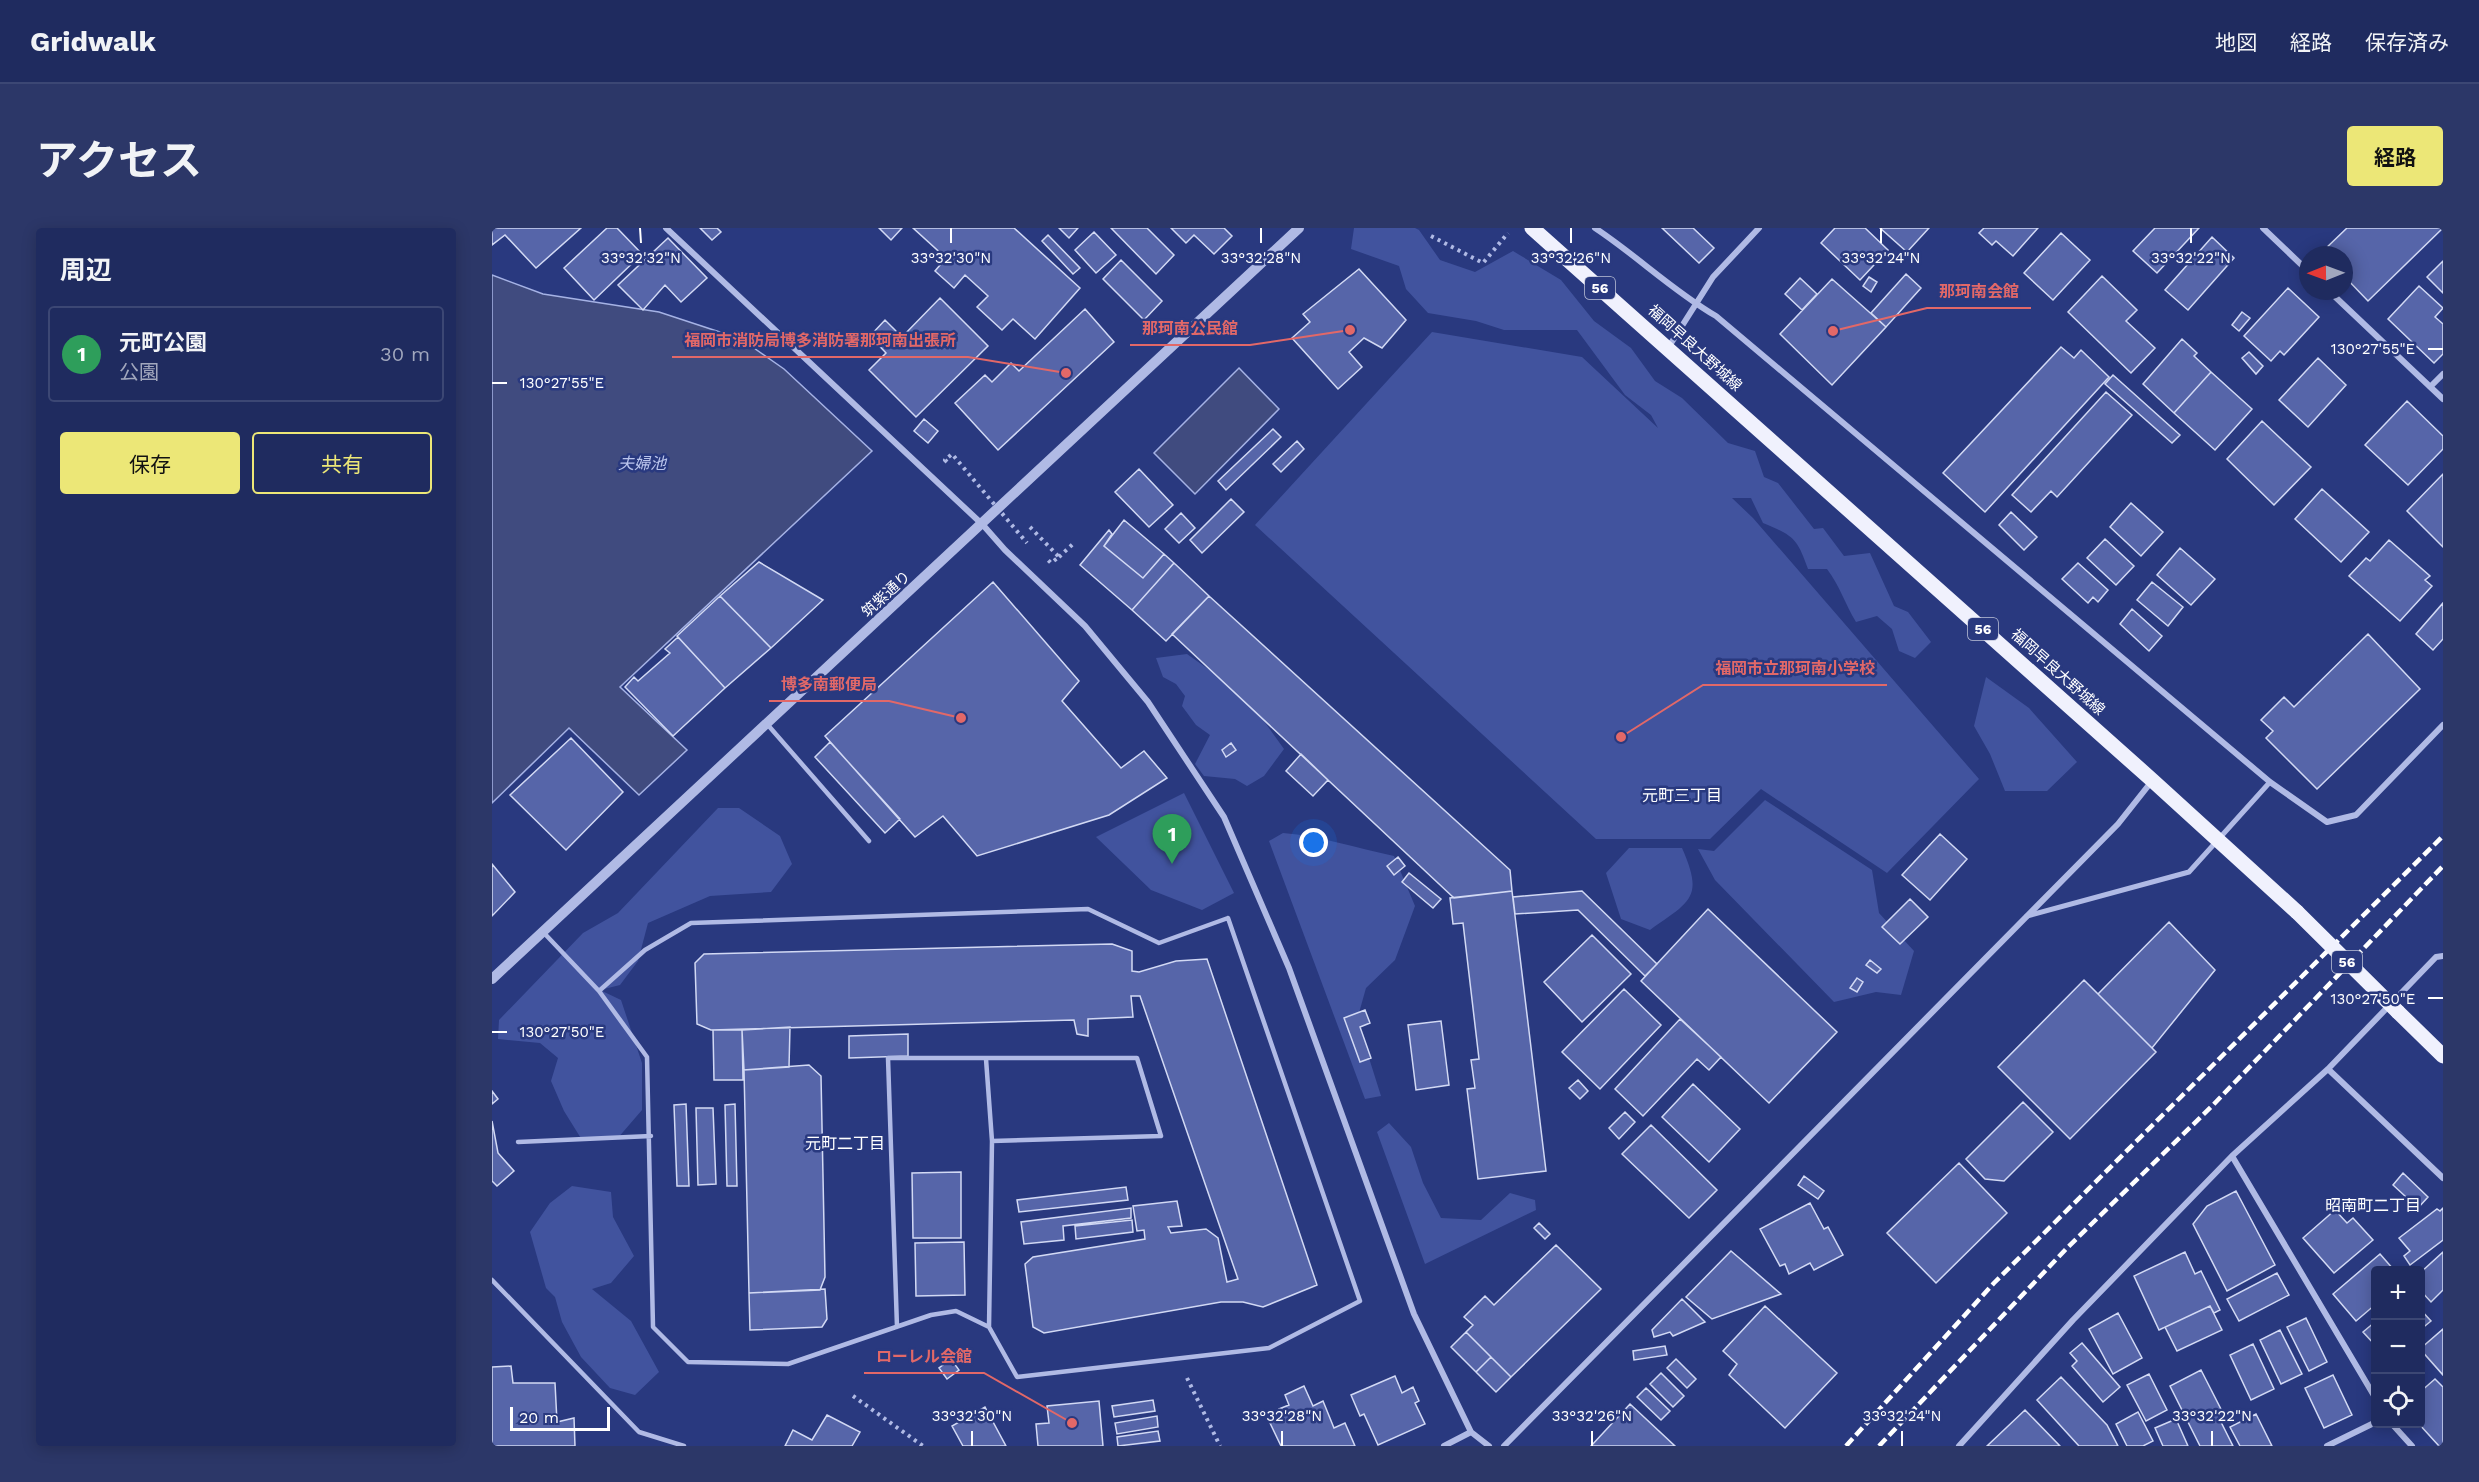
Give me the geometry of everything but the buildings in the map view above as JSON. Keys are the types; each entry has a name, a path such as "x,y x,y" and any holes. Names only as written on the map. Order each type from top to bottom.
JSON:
{"main road":[{"name":"福岡早良大野城線","path":"1532,228 2152,780 2296,912 2443,1056"}],"street":[{"path":"666,228 983,525 1005,550 1085,626 1148,702 1224,817 1289,968 1403,1287 1471,1432 1489,1446"},
{"name":"筑紫通り","path":"492,980 983,525 1299,228"},
{"path":"1595,228 1634,255 1695,303 1716,316 2270,782 2327,822 2356,815 2443,725"},
{"path":"1668,348 1713,277 1759,228"},
{"path":"2263,228 2299,262"},
{"path":"2339,300 2443,399"},
{"path":"2430,387 2443,374"},
{"path":"1504,1446 2118,824 2152,780"},
{"path":"2026,916 2189,872 2270,782"},
{"path":"1959,1446 2073,1320 2232,1156 2328,1069 2436,957 2443,956"},
{"path":"2328,1069 2443,1178"},
{"path":"2232,1156 2371,1391"},
{"path":"2327,1446 2371,1424"},
{"path":"2396,1428 2412,1446"},
{"path":"1444,1446 1471,1432"}],"lane":[{"path":"767,724 869,841"},
{"path":"599,991 645,950 691,923 1088,909 1159,943 1228,918 1360,1301 1269,1348 1017,1377 989,1327 992,1141 986,1059"},
{"path":"543,933 599,991 647,1058 651,1136 652,1327 688,1362 788,1364 931,1315 956,1311 989,1327"},
{"path":"897,1327 888,1058 1137,1058 1161,1136 992,1141"},
{"path":"518,1142 651,1136"},
{"path":"492,1280 639,1432 684,1446"}],"path":[{"path":"1431,237 1483,263 1513,228"},
{"path":"952,468 945,460 952,454 1035,550"},
{"path":"1030,527 1059,557"},
{"path":"1043,556 1051,563 1075,542"},
{"path":"1178,1358 1220,1446"},
{"path":"853,1396 923,1446"}],"shaded area":[{"path":"1354,228 1415,228 1419,230 1440,260 1475,272 1513,251 1561,280 1594,321 1631,348 1655,381 1682,398 1728,443 1755,451 1764,477 1778,483 1814,529 1823,528 1844,556 1870,553 1894,606 1908,612 1931,642 1915,658 1899,651 1892,629 1877,616 1856,622 1827,569 1808,569 1793,539 1782,531 1763,523 1751,498 1732,498 1753,518 1979,779 1887,873 1761,789 1710,839 1596,839 1255,525 1432,332 1582,357 1658,428 1651,415 1625,395 1577,330 1504,330 1476,321 1428,313 1406,289 1399,266 1351,249"},
{"path":"1187,654 1246,696 1284,749 1264,776 1247,786 1235,779 1204,776 1195,764 1210,735 1196,725 1182,706 1185,696 1176,684 1163,677 1156,658"},
{"path":"1986,677 2029,708 2077,762 2047,791 2005,791 1990,754 1974,726"},
{"path":"1184,793 1234,893 1202,910 1151,890 1096,837"},
{"path":"1765,800 1872,870 1879,913 1914,951 1901,995 1876,992 1834,1002 1715,880 1698,849 1714,851"},
{"path":"718,808 739,808 780,836 792,864 771,892 710,896 648,923 638,961 620,985 600,990 621,1000 642,1063 642,1110 617,1139 582,1140 564,1111 551,1081 558,1058 540,1043 498,1039 499,1020 583,933 618,913"},
{"path":"1283,833 1325,839 1394,856 1415,906 1395,960 1366,988 1357,1020 1381,1096 1365,1099 1269,841"},
{"path":"1629,848 1682,848 1689,865 1692,878 1690,897 1675,912 1650,930 1621,919 1606,873"},
{"path":"1389,1123 1411,1147 1423,1183 1441,1218 1481,1220 1510,1193 1535,1200 1536,1210 1425,1264 1377,1132"},
{"path":"572,1186 611,1192 613,1217 634,1256 611,1283 592,1289 631,1321 659,1372 635,1395 610,1388 581,1357 562,1322 555,1297 546,1288 530,1232 550,1203"}],"water":[{"name":"夫婦池","path":"492,275 543,294 659,312 741,339 784,369 872,451 620,687 687,750 639,795 569,728 492,803"},
{"path":"1239,368 1279,409 1195,494 1154,453"}],"railway":[{"path":"1846,1446 1994,1283 2443,836"},
{"path":"1879,1446 2067,1248 2213,1105 2443,866"}],"place":[{"name":"那珂南公民館","path":"1350,330"},
{"name":"那珂南会館","path":"1833,331"},
{"name":"福岡市消防局博多消防署那珂南出張所","path":"1066,373"},
{"name":"博多南郵便局","path":"961,718"},
{"name":"福岡市立那珂南小学校","path":"1621,737"},
{"name":"元町公園","path":"1172,864"},
{"name":"ローレル会館","path":"1072,1423"}],"district":[{"name":"元町三丁目","path":"1682,795"},
{"name":"元町二丁目","path":"845,1143"},
{"name":"昭南町二丁目","path":"2373,1205"}]}
